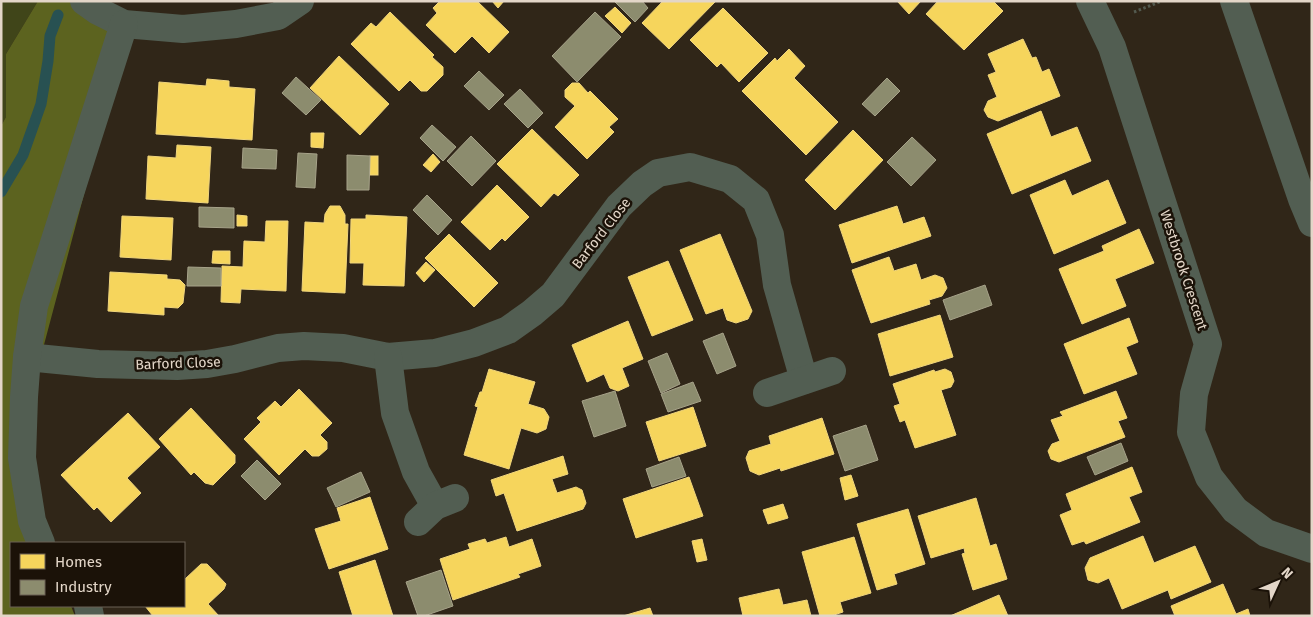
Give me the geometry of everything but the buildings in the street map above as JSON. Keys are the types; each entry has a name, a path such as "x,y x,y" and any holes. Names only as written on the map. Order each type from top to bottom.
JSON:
{"street":[{"path":"84,1 98,11 124,24 183,29 236,24 278,16 300,1"},
{"name":"Westbrook Crescent","path":"1090,1 1112,47 1208,344 1194,394 1191,432 1209,478 1235,510 1266,533 1311,550"},
{"path":"1234,1 1312,223"},
{"path":"41,542 32,521 22,458 27,357 34,306 124,24"},
{"name":"Barford Close","path":"27,357 98,364 177,366 207,364 278,348 304,346 343,348 388,357 435,353 474,344 508,330 532,314 553,295 619,206 642,184 658,173 690,167 730,179 756,200 770,235 777,285 804,380"},
{"path":"388,357 395,413 416,472 436,509"},
{"path":"767,393 832,371"}],"green space":[{"path":"1,1 38,1 6,54 6,117 1,126"},
{"path":"38,1 90,1 124,24 103,123 41,356 33,413 32,521 42,542 10,542 10,607 71,607 75,616 1,616 1,126 6,117 6,54"}],"waterway":[{"path":"1,192 23,155 41,104 50,36 58,15"}]}
